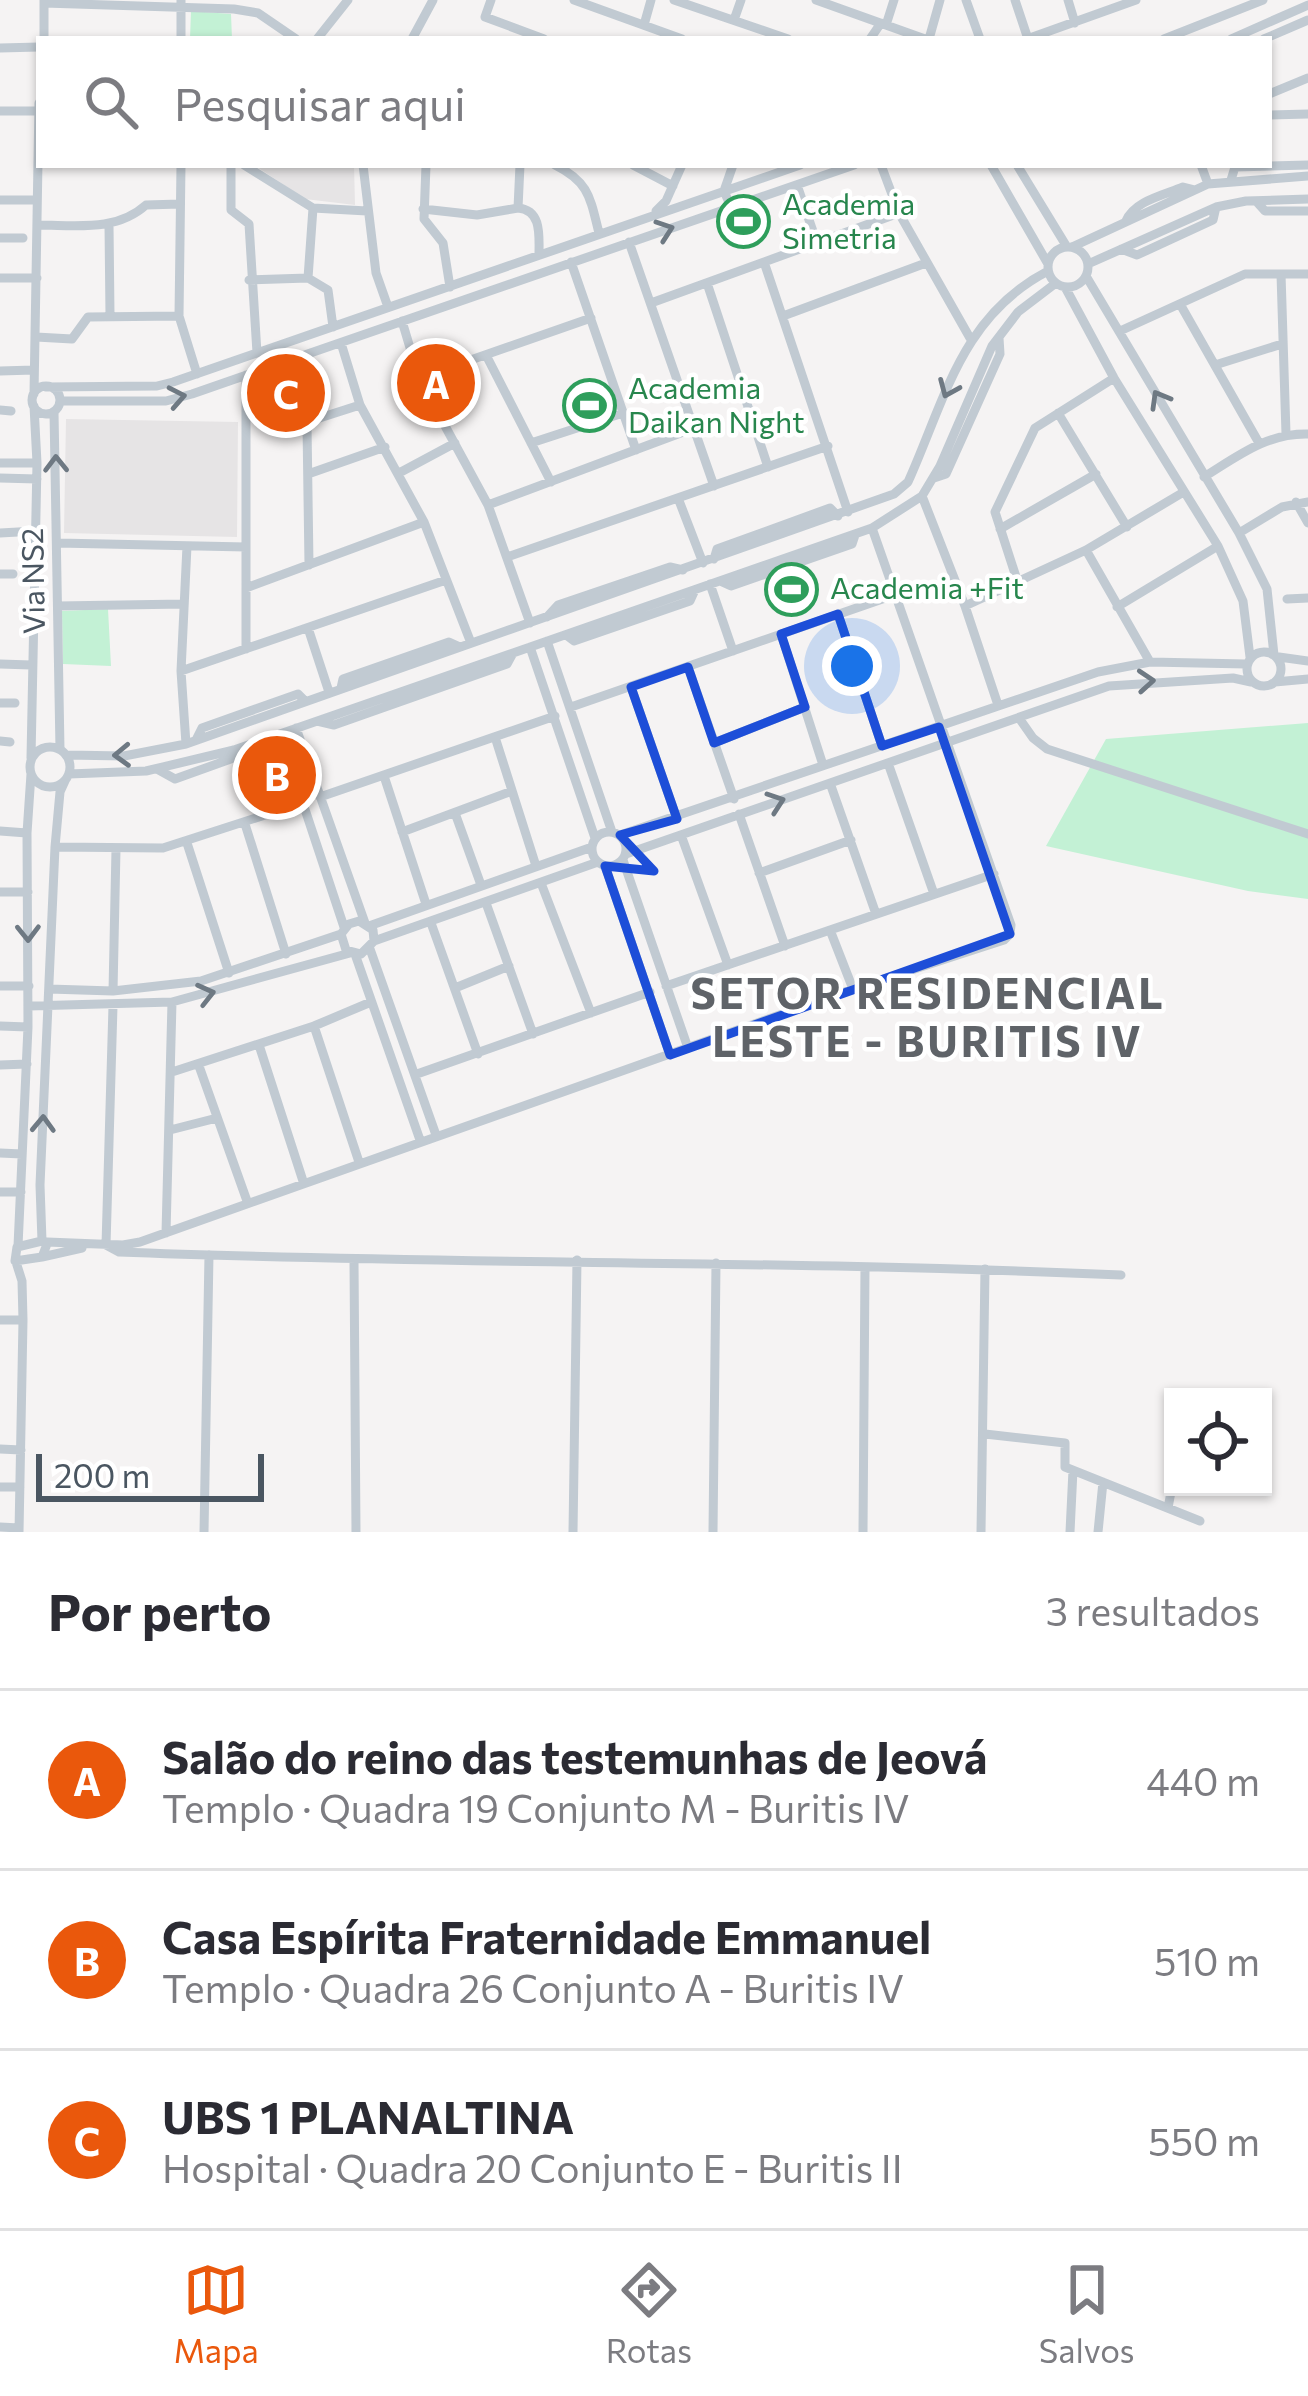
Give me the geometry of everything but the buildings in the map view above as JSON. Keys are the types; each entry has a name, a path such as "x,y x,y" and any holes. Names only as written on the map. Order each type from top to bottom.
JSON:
{"street":[{"path":"319,36 344,5 328,0"},
{"path":"414,36 433,0"},
{"path":"491,0 484,16 536,36"},
{"path":"644,25 652,0"},
{"path":"674,0 779,36"},
{"path":"734,20 741,0"},
{"path":"816,0 844,5 918,36"},
{"path":"873,36 894,0"},
{"path":"928,36 940,0"},
{"path":"966,0 979,36"},
{"path":"1016,0 1027,36"},
{"path":"1068,0 1076,23"},
{"path":"1037,36 1136,0"},
{"path":"1172,36 1262,0"},
{"path":"582,1 644,25 655,34"},
{"path":"44,36 44,2 234,5 258,13 292,36"},
{"path":"181,3 181,36"},
{"path":"1256,36 1308,4"},
{"path":"1256,36 1308,20"},
{"path":"496,36 501,23"},
{"path":"0,48 36,47"},
{"path":"1272,93 1308,78"},
{"path":"0,112 36,107"},
{"path":"1272,115 1308,114"},
{"path":"1272,166 1308,165"},
{"name":"Via NS2","path":"32,758 38,168"},
{"path":"181,168 179,316 197,374"},
{"path":"231,168 231,210 249,224 257,353"},
{"path":"249,168 313,208 367,211"},
{"path":"363,168 376,273 388,307"},
{"path":"426,168 423,209 427,225 442,243 450,287"},
{"path":"518,208 520,168"},
{"path":"560,168 580,179 599,233"},
{"path":"639,168 674,186"},
{"path":"652,214 674,186 681,168"},
{"path":"731,207 724,191 732,168"},
{"path":"791,168 197,374 157,386 46,386 34,400 40,412 57,406 166,401 845,168"},
{"path":"882,168 899,213 970,338"},
{"path":"993,168 1164,463 1218,546 1244,602 1251,682"},
{"path":"1019,168 1070,247 1083,254 1120,331 1267,589 1282,671 1275,682"},
{"path":"1203,168 1208,184"},
{"path":"1231,180 1235,168"},
{"path":"0,1527 19,1530 23,1320 22,1281 15,1262 21,1236 27,1064 27,832 32,758 44,747 124,756 191,742 895,494 908,482 970,338 1000,304 1048,268 1054,252 1208,184 1308,176"},
{"path":"797,185 817,243"},
{"path":"1016,206 1030,202 1034,192"},
{"path":"710,195 717,212"},
{"path":"31,774 46,787 67,778 157,769 261,740 872,528 922,496 998,338 1018,312 1060,285 1077,285 1087,270 1121,249 1216,207 1308,199"},
{"path":"0,200 37,200"},
{"path":"1256,201 1265,211 1308,211"},
{"path":"38,225 109,225 132,217 146,205 180,204"},
{"path":"308,278 313,208"},
{"path":"423,209 477,215 518,208 533,215 540,228 539,254"},
{"path":"651,303 899,213"},
{"path":"109,225 110,315"},
{"path":"0,238 23,238"},
{"path":"629,242 714,486"},
{"path":"571,262 636,450"},
{"path":"764,262 828,446 843,514"},
{"path":"783,316 926,263"},
{"path":"1120,331 1245,274 1308,274"},
{"path":"1281,274 1286,434"},
{"path":"483,275 488,291"},
{"path":"0,278 37,278"},
{"path":"250,280 308,278 328,290 333,327"},
{"path":"470,280 472,296"},
{"path":"707,283 768,467"},
{"path":"1180,304 1259,443"},
{"path":"36,337 71,339 88,316 179,316"},
{"path":"419,378 591,318"},
{"path":"402,321 419,378 488,506 530,623"},
{"path":"321,331 327,347"},
{"path":"309,335 309,565"},
{"path":"340,343 360,405 424,522 465,645"},
{"path":"1215,365 1282,344"},
{"path":"485,355 551,482"},
{"path":"0,371 34,370"},
{"path":"246,375 246,649"},
{"path":"1018,583 995,512 1035,428 1114,378"},
{"path":"46,386 57,391 57,406"},
{"path":"308,422 360,405"},
{"name":"Via NS2","path":"57,406 63,752"},
{"path":"531,443 623,413"},
{"path":"1058,413 1126,527"},
{"path":"488,506 694,428"},
{"path":"1204,477 1259,443 1286,434 1308,434"},
{"path":"399,473 455,443"},
{"path":"507,557 828,446"},
{"path":"308,473 385,447"},
{"path":"1164,463 1179,464 1190,454"},
{"path":"0,463 37,463"},
{"path":"16,463 17,478"},
{"path":"1000,529 1096,474"},
{"path":"0,478 37,478"},
{"path":"965,606 1086,550 1182,493"},
{"path":"922,496 998,706"},
{"path":"678,498 708,561"},
{"path":"1239,533 1302,502 1308,523"},
{"path":"708,561 717,550 830,508 843,514"},
{"path":"246,588 424,522"},
{"path":"0,1248 44,1242 123,1245 166,1233 420,1140 1004,940 1011,925 872,528"},
{"path":"0,533 36,531"},
{"path":"715,582 731,586 852,544 855,535"},
{"path":"58,543 246,547"},
{"path":"187,546 181,671 191,742"},
{"path":"1118,607 1218,546"},
{"path":"749,547 758,568"},
{"path":"1086,550 1150,662"},
{"path":"35,557 57,556"},
{"path":"547,617 558,605 670,566 682,570"},
{"path":"35,570 58,570"},
{"path":"0,574 13,574"},
{"path":"181,671 446,580"},
{"path":"715,582 733,651"},
{"path":"566,634 574,641 690,601 695,589"},
{"path":"617,592 625,614"},
{"path":"572,707 894,595"},
{"path":"1287,599 1308,598"},
{"path":"58,606 184,604"},
{"path":"838,614 882,746"},
{"path":"308,628 335,690"},
{"path":"781,634 823,765"},
{"path":"547,641 688,1048"},
{"path":"335,690 343,679 448,642 465,645"},
{"path":"530,647 670,1054"},
{"path":"317,721 334,725 507,664 513,653"},
{"path":"49,989 170,986 230,973 343,931 354,921 367,924 616,834 677,819 1098,672 1150,662 1248,661 1276,656 1308,661"},
{"path":"0,664 31,664"},
{"path":"688,667 734,799"},
{"path":"399,668 406,690"},
{"path":"28,1006 172,1002 353,954 541,883 1132,682 1232,678 1262,686 1308,680"},
{"path":"631,687 677,819"},
{"path":"0,703 15,703"},
{"path":"714,743 805,706"},
{"path":"320,797 555,716"},
{"path":"1019,718 1047,749 1308,834"},
{"path":"296,728 436,1135"},
{"path":"280,734 305,802 343,945 353,954 420,1140"},
{"path":"495,737 536,866"},
{"path":"42,1257 40,1185 55,847 60,791 67,778 63,752"},
{"path":"887,763 934,894"},
{"path":"384,776 425,904"},
{"path":"830,784 876,914"},
{"path":"402,832 512,791"},
{"path":"55,847 116,849 187,843 305,802"},
{"path":"455,812 481,885"},
{"path":"739,814 785,946"},
{"path":"245,824 286,954"},
{"path":"0,832 27,832"},
{"path":"681,835 728,965"},
{"path":"759,873 851,840"},
{"path":"187,843 230,973"},
{"path":"113,991 116,849"},
{"path":"666,986 994,874"},
{"path":"541,883 591,1013"},
{"path":"0,892 28,892"},
{"path":"487,902 533,1034"},
{"path":"431,923 478,1054"},
{"path":"830,930 853,989"},
{"path":"454,988 509,966"},
{"path":"0,986 28,986"},
{"path":"417,1075 650,992"},
{"path":"166,1233 172,1002"},
{"path":"172,1072 314,1026 371,1002"},
{"path":"106,1245 113,1006"},
{"path":"0,1026 28,1027"},
{"path":"314,1026 359,1162"},
{"path":"259,1045 303,1181"},
{"path":"0,1065 27,1064"},
{"path":"199,1066 247,1201"},
{"path":"170,1130 217,1118"},
{"path":"0,1154 22,1154"},
{"path":"0,1192 21,1192"},
{"path":"0,1261 29,1261 93,1244"},
{"path":"106,1245 118,1252 354,1261 577,1260 1121,1275"},
{"path":"204,1532 209,1256"},
{"path":"573,1532 577,1260"},
{"path":"22,1281 29,1261"},
{"path":"354,1261 356,1532"},
{"path":"713,1532 716,1263"},
{"path":"863,1532 866,1268"},
{"path":"981,1532 985,1269"},
{"path":"0,1320 23,1320"},
{"path":"985,1434 1065,1443 1065,1467 1200,1521"},
{"path":"0,1450 21,1450"},
{"path":"1070,1532 1073,1470"},
{"path":"1098,1532 1103,1482"},
{"path":"0,1486 20,1487"},
{"path":"1168,1508 1170,1496"}],"highlighted area":[{"path":"838,614 882,746 939,727 1010,934 670,1055 605,866 654,871 620,835 677,819 631,687 688,667 714,743 805,707 781,634"}],"shaded area":[{"path":"258,168 354,168 355,205 305,199"},
{"path":"66,419 238,422 237,537 64,533"}],"green space":[{"path":"191,11 231,14 232,36 190,36"},
{"path":"108,609 111,666 63,664 62,611"},
{"path":"1308,723 1308,899 1248,891 1046,846 1106,739"}],"place":[{"name":"Academia Simetria","path":"743,222"},
{"name":"Salão do reino das testemunhas de Jeová","path":"436,383"},
{"name":"UBS 1 PLANALTINA","path":"286,393"},
{"name":"Academia Daikan Night","path":"589,406"},
{"name":"Academia +Fit","path":"791,589"},
{"name":"Casa Espírita Fraternidade Emmanuel","path":"277,775"}],"district":[{"name":"SETOR RESIDENCIAL LESTE - BURITIS IV","path":"928,1018"}]}
